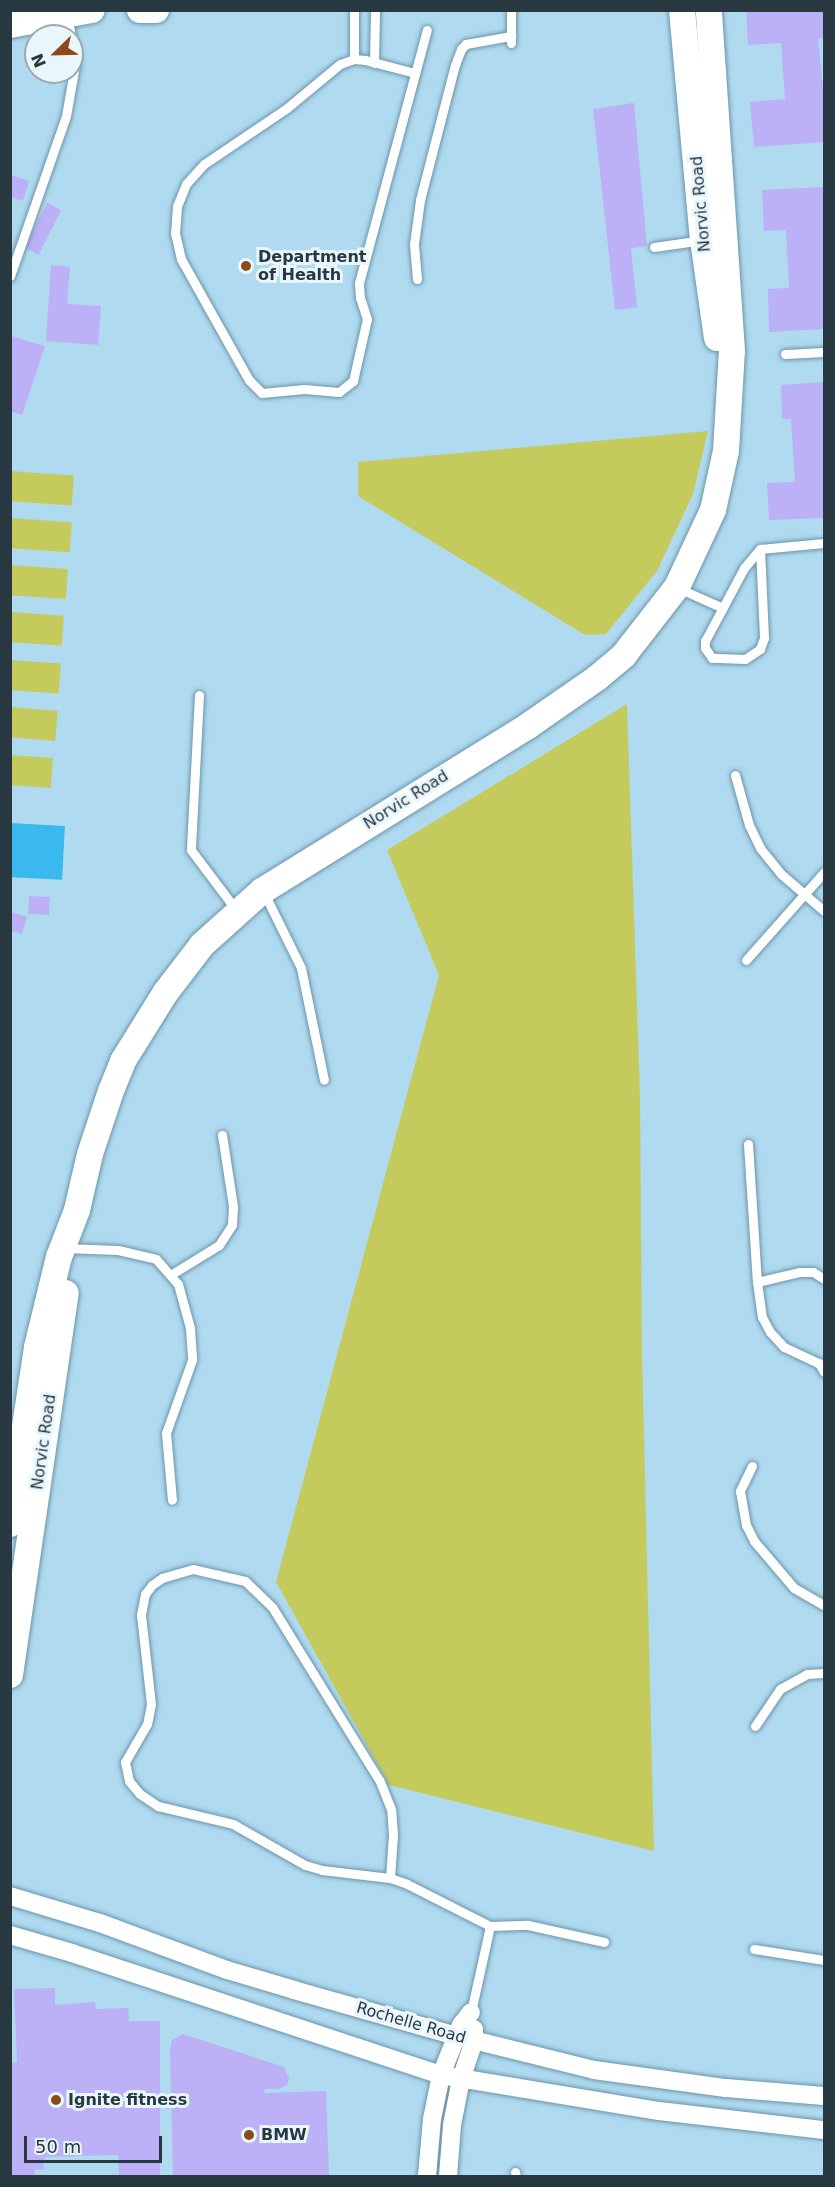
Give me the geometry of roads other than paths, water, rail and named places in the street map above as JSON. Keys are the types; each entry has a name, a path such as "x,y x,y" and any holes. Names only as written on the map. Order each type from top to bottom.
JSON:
{"street":[{"path":"10,25 65,12 92,10"},
{"path":"140,10 156,10"},
{"name":"Norvic Road","path":"10,1524 37,1347 68,1249 90,1154 123,1061 183,967 202,945 262,891 528,726 597,678 624,655 677,587 712,510 726,451 732,351 692,96 682,10"},
{"name":"Norvic Road","path":"709,10 715,120 715,238"},
{"name":"Norvic Road","path":"10,1675 58,1338 68,1249"},
{"name":"Rochelle Road","path":"10,1896 99,1923 227,1970 465,2038 594,2070 726,2088 825,2096"},
{"path":"10,1935 461,2079 659,2110 825,2130"},
{"path":"448,2176 449,2144 461,2079 465,2019 471,2012"},
{"path":"427,2176 432,2120 441,2074 465,2038"}],"lane":[{"path":"354,10 354,59"},
{"path":"374,63 375,10"},
{"path":"417,279 414,244 420,200 454,65 461,49 466,44 512,39 511,10"},
{"path":"10,276 66,116 75,75 75,53 65,12"},
{"path":"415,73 354,59 334,67 287,108 204,164 186,184 177,206 177,243 189,276 249,380 262,393 304,389 339,392 353,381 368,319 360,298 359,283 427,30"},
{"path":"654,247 715,238"},
{"path":"785,354 825,352"},
{"path":"760,549 764,638 760,649 745,659 712,658 707,654 705,641 744,568 760,549 825,543"},
{"path":"677,587 723,608"},
{"path":"199,695 191,850 237,912"},
{"path":"735,775 749,825 760,848 781,874 825,911"},
{"path":"746,960 825,872"},
{"path":"262,891 301,968 324,1080"},
{"path":"172,1274 219,1245 232,1225 233,1206 222,1135"},
{"path":"748,1144 757,1282 762,1317 770,1332 784,1347 822,1361 825,1372"},
{"path":"68,1249 107,1248 156,1259 172,1274 186,1306 192,1360 166,1433 172,1500"},
{"path":"757,1282 799,1272 813,1272 824,1277"},
{"path":"752,1466 740,1491 746,1525 754,1541 794,1588 825,1605"},
{"path":"390,1878 393,1835 391,1809 379,1780 272,1607 245,1581 193,1569 162,1578 152,1585 145,1594 141,1615 149,1714 147,1724 125,1762 129,1781 140,1794 158,1806 232,1824 304,1865 322,1870 390,1878 453,1905 490,1926 528,1925 604,1942"},
{"path":"755,1726 780,1689 807,1674 825,1672"},
{"path":"471,2012 490,1926"},
{"path":"754,1949 825,1960"}],"water":[{"path":"10,823 65,826 62,880 10,877"}],"place":[{"name":"Department of Health","path":"246,266"},
{"name":"Ignite fitness","path":"56,2100"},
{"name":"BMW","path":"249,2135"}]}
